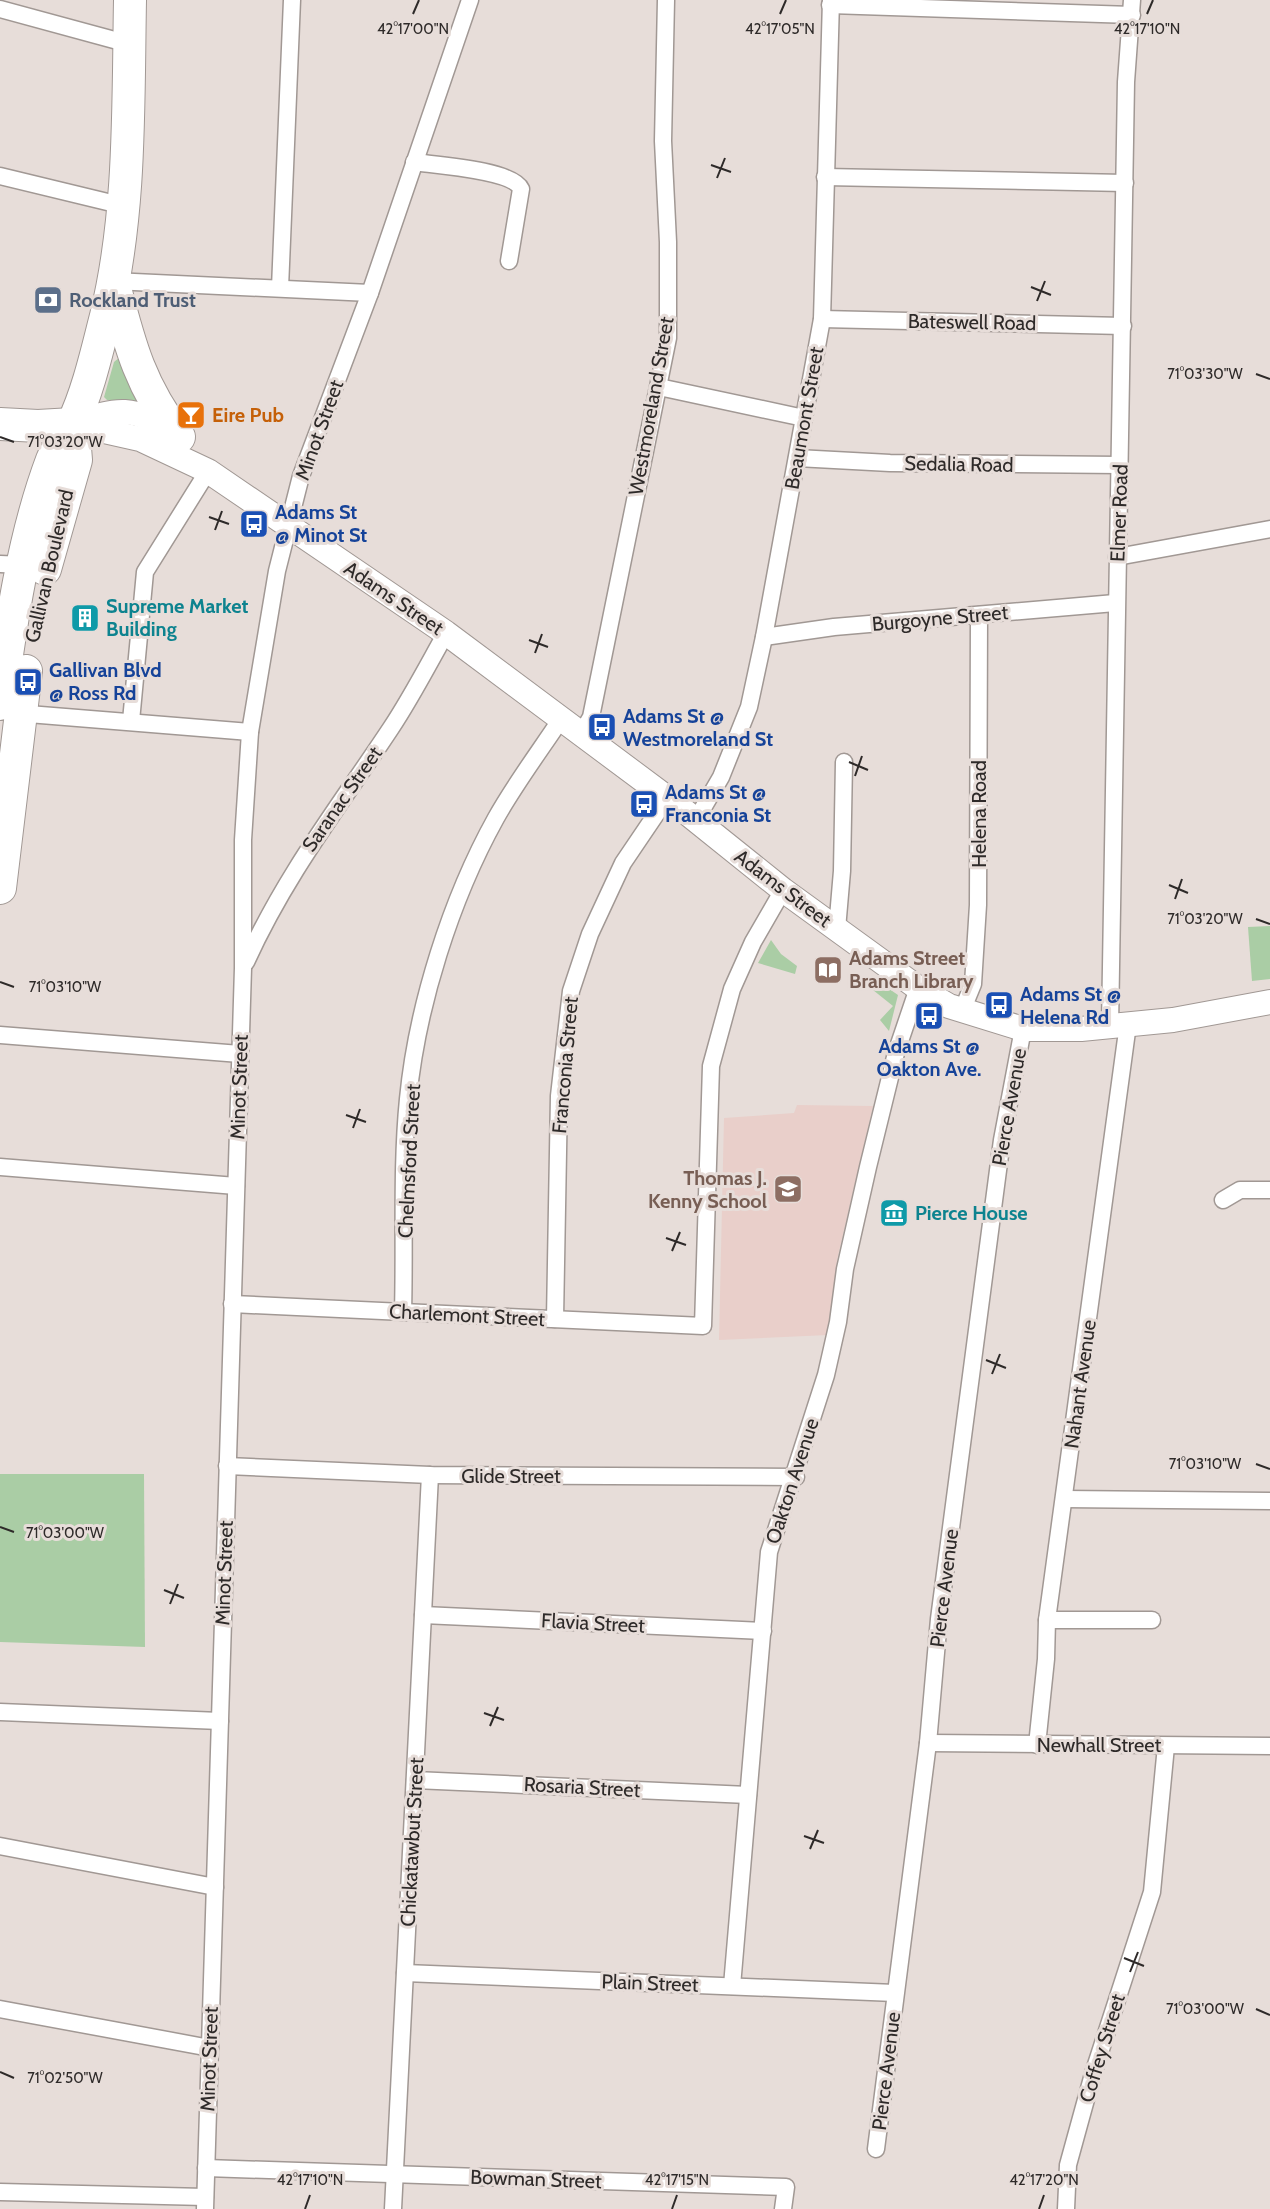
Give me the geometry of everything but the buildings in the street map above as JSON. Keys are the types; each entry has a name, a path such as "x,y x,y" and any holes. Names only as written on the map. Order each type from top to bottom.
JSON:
{"highway":[{"name":"Gallivan Boulevard","path":"0,888 12,564 53,458 73,424 100,338 113,281 124,206 130,0"},
{"path":"113,281 140,375 163,416 179,436"},
{"path":"0,424 38,426 73,424"},
{"name":"Gallivan Boulevard","path":"7,710 76,460 73,424"}],"main road":[{"name":"Adams Street","path":"73,424 116,410 154,420 179,436 208,471"},
{"name":"Adams Street","path":"73,424 140,439 208,471 446,633 696,820 783,890 918,988 962,1011 1023,1029 1173,1020 1270,1002"}],"street":[{"path":"280,288 292,0"},
{"name":"Minot Street","path":"205,2203 243,968 243,840 250,732 277,571 301,476 370,293 470,0"},
{"name":"Westmoreland Street","path":"582,734 591,717 668,338 669,298 663,141 666,0"},
{"path":"831,2 1132,8"},
{"name":"Beaumont Street","path":"696,820 721,777 749,708 822,319 831,2"},
{"name":"Elmer Road","path":"1119,1025 1115,603 1123,326 1126,82 1132,8"},
{"path":"0,9 129,44"},
{"path":"414,162 503,176 519,184 522,189 509,261"},
{"path":"0,176 124,206"},
{"path":"825,177 1125,183"},
{"path":"113,281 370,293"},
{"name":"Bateswell Road","path":"822,319 1123,326"},
{"path":"659,387 804,418"},
{"name":"Sedalia Road","path":"797,458 890,463 1120,465"},
{"path":"131,722 146,572 208,471"},
{"path":"1118,557 1270,529"},
{"name":"Burgoyne Street","path":"764,637 834,627 1115,603"},
{"name":"Helena Road","path":"962,1011 973,984 978,905 979,615"},
{"name":"Saranac Street","path":"243,968 275,901 307,849 392,727 446,633"},
{"path":"7,710 250,732"},
{"name":"Chelmsford Street","path":"403,1312 408,1098 425,1004 451,921 476,860 497,818 561,719"},
{"path":"837,929 842,871 844,762"},
{"name":"Franconia Street","path":"555,1320 559,1096 570,991 590,934 623,863 667,798"},
{"name":"Charlemont Street","path":"232,1304 703,1326 711,1066 732,989 753,942 783,890"},
{"name":"Oakton Avenue","path":"732,1986 769,1552 796,1477 826,1375 838,1322 845,1269 896,1053 918,988"},
{"name":"Nahant Avenue","path":"1037,1745 1047,1620 1064,1499 1119,1025"},
{"name":"Pierce Avenue","path":"876,2149 928,1743 939,1619 1002,1140 1023,1029"},
{"path":"0,1035 240,1054"},
{"path":"0,1167 236,1186"},
{"path":"1222,1200 1240,1190 1270,1190"},
{"name":"Glide Street","path":"227,1466 430,1475 796,1477"},
{"name":"Chickatawbut Street","path":"393,2209 430,1475"},
{"path":"1064,1499 1270,1501"},
{"name":"Flavia Street","path":"423,1615 763,1631"},
{"path":"1047,1620 1152,1620"},
{"path":"0,1712 220,1721"},
{"name":"Newhall Street","path":"928,1743 1270,1746"},
{"name":"Coffey Street","path":"1066,2209 1068,2164 1093,2074 1152,1892 1166,1746"},
{"name":"Rosaria Street","path":"415,1780 748,1795"},
{"path":"0,1846 215,1887"},
{"name":"Plain Street","path":"405,1973 895,1993"},
{"path":"0,2008 210,2048"},
{"name":"Bowman Street","path":"206,2168 786,2187 783,2209"},
{"path":"0,2192 205,2203"}],"shaded area":[{"name":"Thomas J. Kenny School","path":"797,1105 873,1106 837,1260 830,1332 828,1335 719,1340 724,1118 794,1113"}],"green space":[{"path":"120,357 143,402 107,400 104,397 114,362"},
{"path":"1270,926 1270,979 1252,981 1248,927"},
{"path":"771,940 781,954 797,966 795,974 758,963"},
{"path":"876,980 898,995 889,1031 880,1020 893,1006 873,990"},
{"path":"0,1474 144,1474 145,1647 0,1642"}],"place":[{"name":"Rockland Trust","path":"48,300"},
{"name":"Eire Pub","path":"191,415"},
{"name":"Adams St @ Minot St","path":"254,524"},
{"name":"Supreme Market Building","path":"85,618"},
{"name":"Gallivan Blvd @ Ross Rd","path":"28,682"},
{"name":"Adams St @ Westmoreland St","path":"602,727"},
{"name":"Adams St @ Franconia St","path":"644,804"},
{"name":"Adams Street Branch Library","path":"828,970"},
{"name":"Adams St @ Helena Rd","path":"999,1005"},
{"name":"Adams St @ Oakton Ave.","path":"929,1016"},
{"name":"Thomas J. Kenny School","path":"788,1189"},
{"name":"Pierce House","path":"894,1213"}]}
